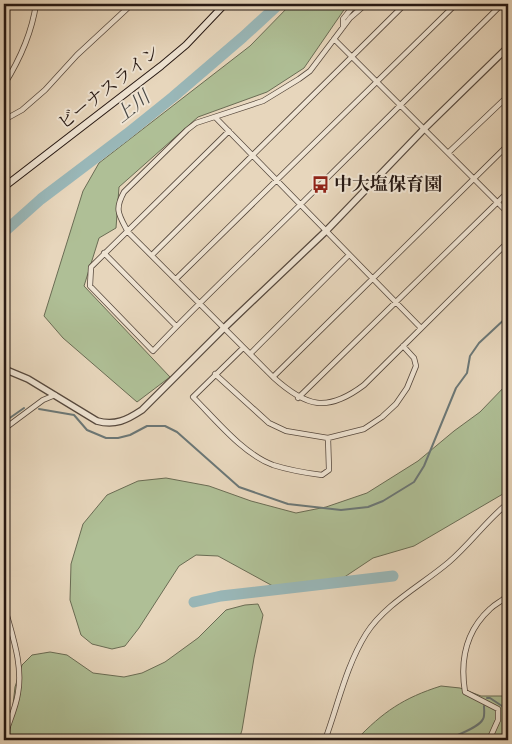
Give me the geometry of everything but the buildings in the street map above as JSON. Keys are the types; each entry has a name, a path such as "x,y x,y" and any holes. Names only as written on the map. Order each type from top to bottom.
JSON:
{"main road":[{"name":"ビーナスライン","path":"4,187 186,46 225,4"}],"street":[{"path":"4,85 15,67 34,19 36,4"},
{"path":"4,120 22,110 34,100 77,54 132,4"},
{"path":"343,27 343,19 355,4"},
{"path":"366,4 350,18 310,71 299,79 263,101 196,123 187,130 124,192 118,202 117,208 128,232 273,377 298,398 312,403 338,400 352,394 364,385 508,242"},
{"path":"152,255 405,4"},
{"path":"176,279 376,80 456,4"},
{"path":"229,131 91,267 90,286 153,351 400,104 504,4 508,7"},
{"path":"334,39 508,213"},
{"path":"4,369 28,379 97,421 106,424 124,421 142,410 224,328 326,231 424,129 508,47"},
{"path":"448,153 508,96"},
{"path":"215,117 421,328"},
{"path":"273,377 508,145"},
{"path":"298,398 508,192"},
{"path":"104,254 176,326"},
{"path":"250,354 349,255"},
{"path":"216,374 269,423 286,432 328,438 364,429 382,417 396,404 407,388 416,366 414,358 403,346"},
{"path":"243,348 193,397 254,455 271,464 295,471 322,475 329,470 328,438"},
{"path":"4,429 43,400 55,395"},
{"path":"325,740 350,669 368,632 394,603 450,561 508,503"},
{"path":"489,740 498,720 498,709 465,692 463,682 464,660 467,642 473,629 488,610 508,595"},
{"path":"4,609 19,664 20,677 18,694 4,738"}],"green space":[{"path":"291,4 348,4 304,68 267,92 198,117 119,187 116,228 99,238 84,286 170,377 137,402 63,338 44,316 83,191 99,163 250,46"},
{"path":"508,383 508,491 414,546 373,558 334,584 305,590 282,591 218,556 196,555 179,566 139,628 125,646 112,649 92,644 81,635 70,600 71,564 83,524 107,495 138,481 166,478 209,486 251,501 296,513 326,507 367,493 418,461 480,412"},
{"path":"258,604 263,615 239,740 9,740 15,687 22,665 32,655 50,652 67,655 93,673 124,677 142,673 165,662 198,638 226,610"},
{"path":"441,686 460,688 481,696 508,696 508,740 356,740 375,721 394,707"}],"waterway":[{"name":"上川","path":"4,232 41,199 173,97 279,4"},
{"path":"39,409 74,415 87,430 106,438 130,435 147,426 165,426 177,432 239,487 288,504 341,510 368,507 383,501 414,482 424,466 456,388 467,373 470,356 479,343 508,316"},
{"path":"4,422 24,408"},
{"path":"194,602 221,596 393,576"},
{"path":"487,698 508,710"},
{"path":"447,740 481,722 484,716 484,706"}],"place":[{"name":"中大塩保育園","path":"320,184"}]}
